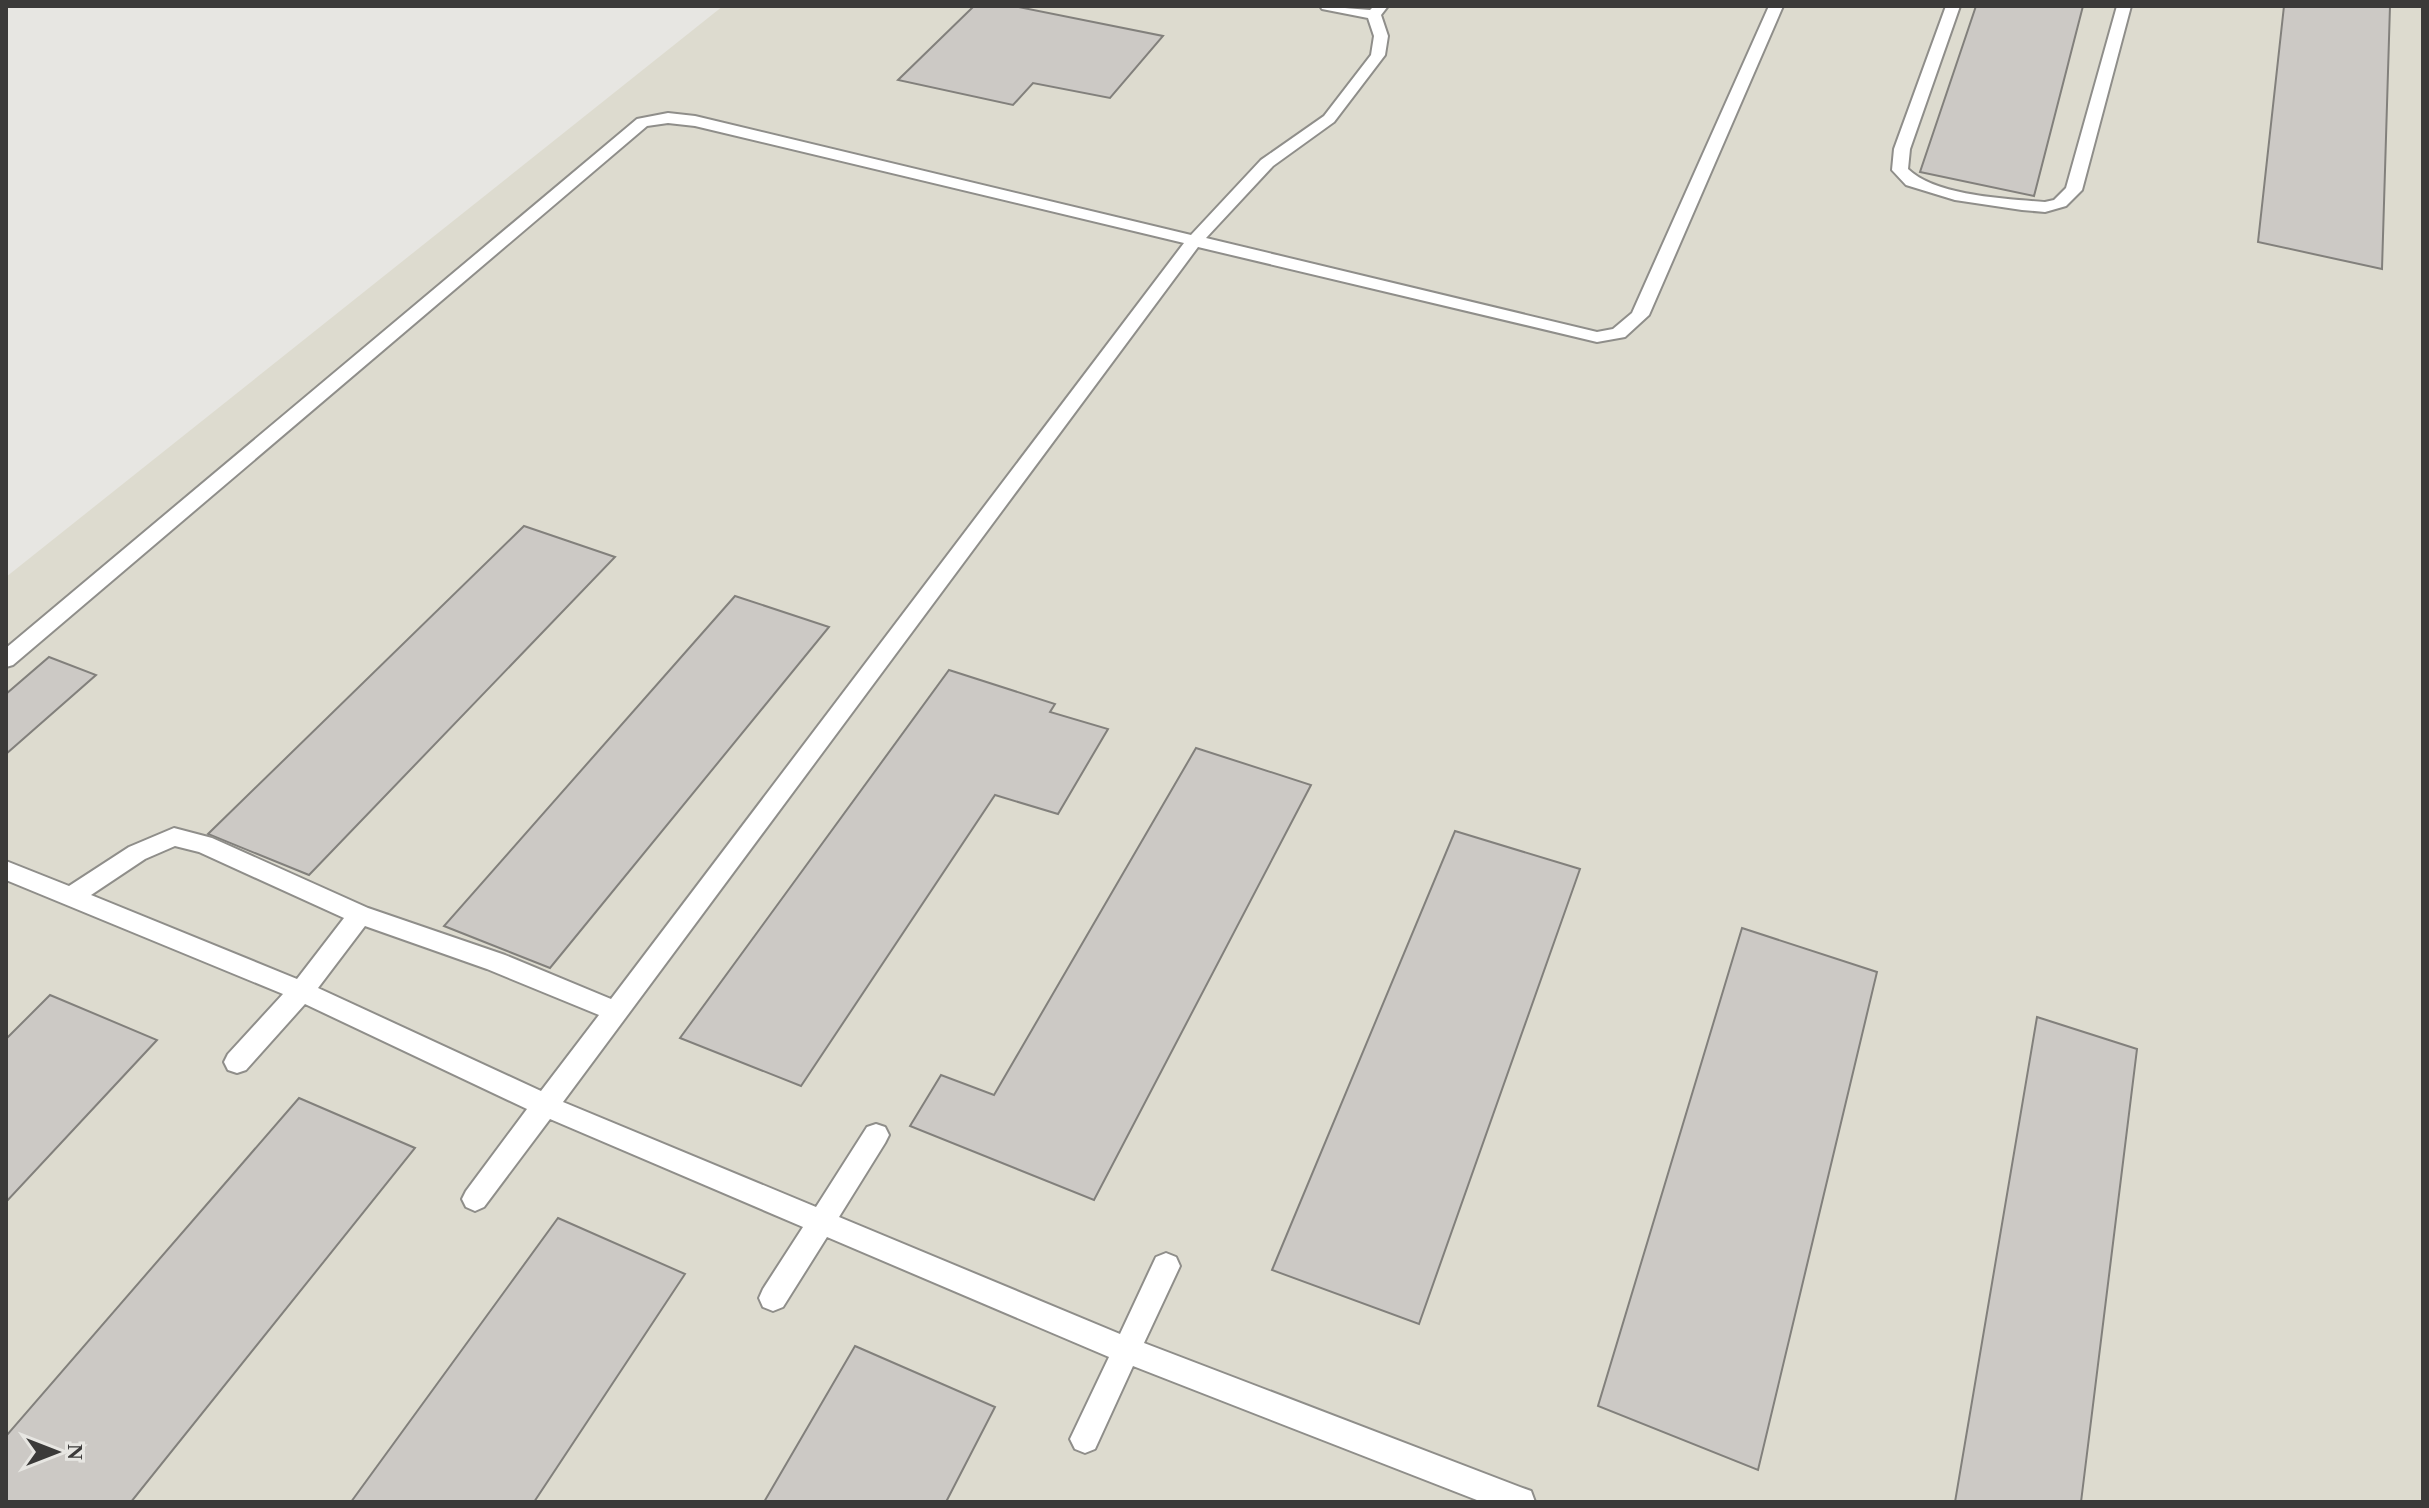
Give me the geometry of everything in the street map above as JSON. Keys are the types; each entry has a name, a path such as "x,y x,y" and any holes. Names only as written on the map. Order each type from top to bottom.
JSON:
{"lane":[{"path":"475,1199 1194,241 1267,163 1329,119 1378,55 1381,36 1377,11 1327,6"},
{"path":"6,660 642,122 668,118 695,121 1597,337 1619,333 1640,315 1776,6"},
{"path":"1953,6 1902,149 1900,170 1912,182 1955,195 2045,207 2060,203 2074,190 2124,6"},
{"path":"73,895 137,853 174,837 204,844 360,915 496,962 617,1012"},
{"path":"6,870 301,991 546,1106 1126,1350 1520,1502"},
{"path":"237,1062 301,991 360,915"},
{"path":"773,1298 876,1135"},
{"path":"1085,1439 1166,1266"}],"shaded area":[{"path":"723,6 2423,6 2423,1502 6,1502 6,577"}],"building":[{"path":"974,6 1013,6 1163,36 1110,98 1033,83 1013,105 898,80"},
{"path":"1976,6 2083,6 2034,196 1920,172"},
{"path":"2284,6 2390,6 2382,269 2258,242"},
{"path":"524,526 615,557 309,875 208,834"},
{"path":"735,596 829,627 550,968 444,926"},
{"path":"49,657 96,675 6,754 6,694"},
{"path":"949,670 1055,704 1050,712 1108,729 1058,814 995,795 801,1086 680,1038"},
{"path":"1196,748 1311,785 1094,1200 910,1126 941,1075 994,1095"},
{"path":"1455,831 1580,869 1419,1324 1272,1270"},
{"path":"1742,928 1877,972 1758,1470 1598,1406"},
{"path":"50,995 157,1040 6,1202 6,1039"},
{"path":"2037,1017 2137,1049 2081,1502 1955,1502"},
{"path":"299,1098 415,1148 131,1502 6,1502 6,1436"},
{"path":"558,1218 685,1274 534,1502 351,1502"},
{"path":"855,1346 995,1407 946,1502 764,1502"}]}
